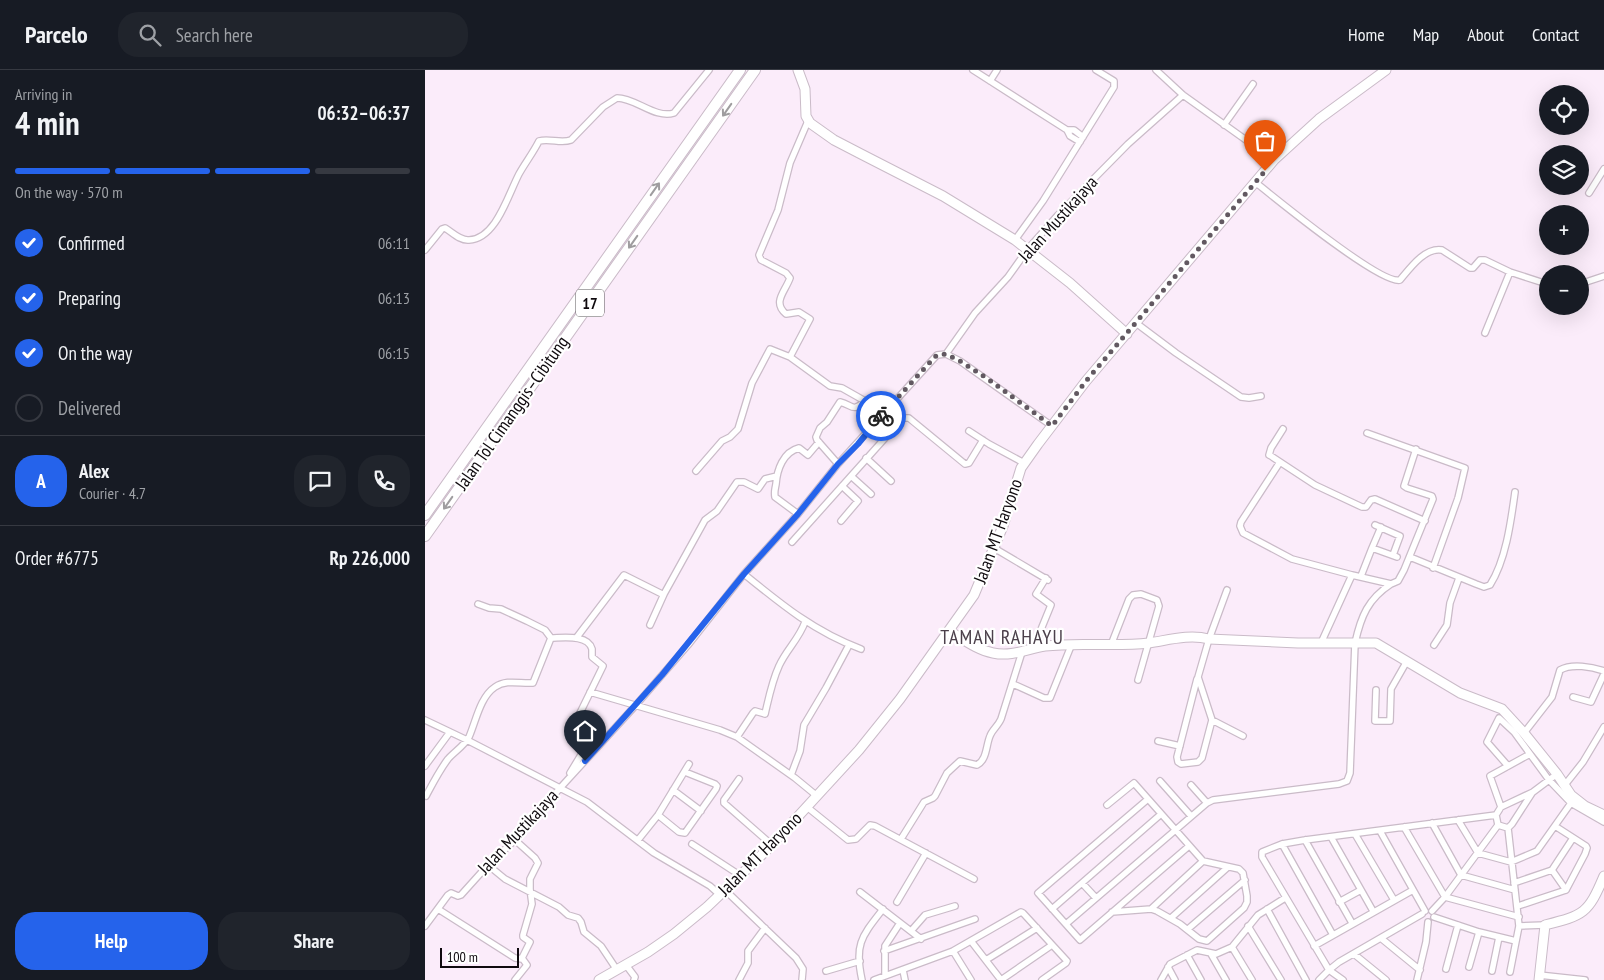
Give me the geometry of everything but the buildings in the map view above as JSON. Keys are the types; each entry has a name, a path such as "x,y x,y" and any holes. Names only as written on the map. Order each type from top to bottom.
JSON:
{"highway":[{"name":"Jalan Tol Cimanggis–Cibitung","path":"425,515 740,70"},
{"name":"Jalan Tol Cimanggis–Cibitung","path":"425,536 755,70"}],"street":[{"path":"425,250 442,229 445,228 464,240 471,240 486,233 500,216 519,173 539,141 567,142 571,140 603,107 617,98 633,102 657,112 669,115 674,113 709,70"},
{"path":"790,357 810,319 799,312 786,314 780,308 779,302 790,278 786,273 761,260 759,255 778,210 790,163 808,121 804,104 805,89 797,70"},
{"path":"973,70 1067,130 1074,130 1082,140"},
{"path":"990,81 997,70"},
{"path":"1015,240 1043,201 1115,85 1114,82 1096,70"},
{"path":"1156,70 1183,95 1274,160"},
{"name":"Jalan MT Haryono","path":"599,980 674,934 741,876 807,807 880,725 949,631 977,589 1003,526 1021,468 1086,381 1274,160 1319,120 1386,70"},
{"path":"1224,125 1253,84"},
{"name":"Jalan Mustikajaya","path":"425,926 448,895 451,893 458,896 461,895 515,840 636,705 838,464 933,359 943,354 1058,215 1115,157 1183,95"},
{"path":"808,121 834,140 943,196 1029,249 1127,334"},
{"path":"1589,193 1604,169"},
{"path":"1255,182 1295,214 1364,264 1390,280 1400,280 1415,262 1437,249 1442,250 1470,268 1473,268 1482,259 1510,272 1539,281"},
{"path":"1485,333 1510,272"},
{"path":"1589,281 1604,276"},
{"path":"1136,323 1241,397 1261,396"},
{"path":"696,470 722,442 738,429 747,394 769,350 773,349 790,357 830,386 839,387 865,401 867,400 882,410 931,357 935,354 943,354 974,370 1052,426"},
{"path":"838,464 816,439 818,432 840,402 854,408 865,401"},
{"path":"792,542 905,417 909,418 965,464 969,463 983,440"},
{"path":"1283,429 1269,452 1271,456 1315,485 1362,507 1366,507 1371,500 1375,499 1425,521"},
{"path":"969,431 1024,463"},
{"path":"1367,433 1465,468 1458,498 1433,568"},
{"path":"798,514 775,496 777,476 782,463 794,450 799,448 808,455 819,442"},
{"path":"1066,924 1207,803 1213,800 1339,784 1347,781 1351,774 1355,643 1358,630 1366,609 1375,596 1399,580 1433,498 1404,486 1416,449"},
{"path":"866,458 891,481"},
{"path":"1280,462 1241,522 1243,534 1292,559 1391,584"},
{"path":"650,625 664,594 705,520 717,511 737,482 744,482 758,489 765,479 777,476"},
{"path":"851,476 871,494"},
{"path":"841,520 858,501 842,486"},
{"path":"1410,557 1459,578 1484,587 1488,586 1501,558 1509,531 1515,492"},
{"path":"1361,576 1378,526 1400,536 1395,556 1372,548"},
{"path":"994,548 1047,579 1036,594 1051,605 1033,649"},
{"path":"744,574 805,622 849,645 861,649"},
{"path":"577,637 624,575 664,594"},
{"path":"1321,643 1352,575"},
{"path":"1434,645 1447,625 1450,603 1459,578"},
{"path":"1198,677 1212,720 1202,758 1198,762 1181,764 1177,758 1198,677 1209,639 1227,590"},
{"path":"1111,645 1129,599 1138,593 1155,598 1158,603 1138,680"},
{"path":"478,604 489,608 501,609 547,631 551,638"},
{"path":"737,737 755,711 765,714 774,676 786,654 794,645 805,622"},
{"path":"949,631 986,651 1001,654 1023,652 1046,646 1148,643 1188,637 1321,643 1376,643 1460,693 1502,709 1557,774 1575,800 1604,815"},
{"path":"551,638 577,637 589,644 592,650 592,657 603,664 580,713 584,730 590,740 567,780"},
{"path":"426,796 449,758 467,740 483,702 491,690 509,682 533,683 551,638"},
{"path":"791,775 800,751 804,725 849,645"},
{"path":"1013,684 1043,698 1050,698 1071,646"},
{"path":"901,840 924,802 935,796 951,768 960,761 977,765 982,762 991,734 1001,720 1023,652"},
{"path":"1376,690 1375,720 1390,721 1391,689 1407,661"},
{"path":"1524,733 1549,702 1560,670 1583,667 1604,672 1591,702 1573,697"},
{"path":"590,692 720,730 737,737 817,796"},
{"path":"1508,766 1487,742 1499,718 1514,732 1549,780 1571,803 1604,822"},
{"path":"425,720 561,787 587,802 654,853 723,892 790,950 803,969 801,980"},
{"path":"1212,720 1243,736"},
{"path":"1565,786 1583,762 1604,727"},
{"path":"425,766 450,732"},
{"path":"1158,741 1180,746"},
{"path":"1501,808 1490,776 1530,754"},
{"path":"638,840 658,814 689,764"},
{"path":"658,814 683,833 701,811 717,786 685,772"},
{"path":"1417,980 1426,942 1428,922 1423,918 1445,897 1498,826 1496,815 1501,808 1533,792 1557,774"},
{"path":"739,779 723,803 772,845"},
{"path":"1160,781 1191,816"},
{"path":"1107,805 1134,783 1203,861 1239,869 1243,873 1247,896 1244,908 1210,938 1203,940 1171,918 1151,909 1112,912"},
{"path":"1191,785 1207,803"},
{"path":"673,790 701,811"},
{"path":"1510,972 1519,917 1508,828 1533,792"},
{"path":"1148,799 1038,893 1080,940 1189,846"},
{"path":"1458,820 1478,853 1511,862 1537,850 1571,803"},
{"path":"807,807 848,840 856,839 865,828 872,825 974,878"},
{"path":"1052,909 1160,814"},
{"path":"1343,980 1329,970 1285,898 1262,852 1282,844 1305,840 1496,815"},
{"path":"1432,823 1461,875 1515,890"},
{"path":"1498,826 1508,828"},
{"path":"1518,906 1566,890 1587,848 1555,826"},
{"path":"1404,827 1445,897 1519,917"},
{"path":"1380,831 1428,913 1479,932 1516,941"},
{"path":"1355,834 1394,900"},
{"path":"1331,837 1373,911"},
{"path":"1514,882 1552,870 1573,838"},
{"path":"515,840 538,863 530,879 532,904 523,935 530,942 530,945 522,959"},
{"path":"1305,840 1351,923"},
{"path":"692,844 741,876"},
{"path":"1282,844 1333,935"},
{"path":"897,902 926,853"},
{"path":"1151,909 1203,861"},
{"path":"488,866 505,879 559,907 568,915 578,918 584,932 601,946 617,970"},
{"path":"1171,918 1228,867"},
{"path":"1552,870 1566,890"},
{"path":"1519,926 1545,925 1583,912 1592,903 1604,876"},
{"path":"1188,929 1245,880"},
{"path":"1082,883 1096,898"},
{"path":"1339,902 1361,890"},
{"path":"1314,946 1351,923 1413,890"},
{"path":"860,892 921,939"},
{"path":"1161,980 1168,967 1187,954 1197,950 1211,954 1222,952 1232,947 1248,926 1267,909 1285,898"},
{"path":"911,931 925,915 955,906"},
{"path":"438,909 515,958 522,959 527,965 515,980"},
{"path":"862,980 859,946 861,939 883,909"},
{"path":"1267,909 1306,980"},
{"path":"874,980 953,951 1021,912 1067,962 1042,980"},
{"path":"1319,980 1329,970 1353,954 1428,913"},
{"path":"884,952 975,918"},
{"path":"885,975 885,946 900,923"},
{"path":"1446,969 1458,925"},
{"path":"1545,925 1539,978 1585,980"},
{"path":"1248,926 1281,980"},
{"path":"739,980 748,963 748,951 765,928"},
{"path":"986,960 1037,928"},
{"path":"1469,967 1479,932"},
{"path":"1492,971 1499,937"},
{"path":"1382,939 1420,970"},
{"path":"971,941 1001,980 1053,945"},
{"path":"1232,947 1252,980"},
{"path":"953,951 971,980"},
{"path":"1187,954 1201,980"},
{"path":"1211,954 1226,980"},
{"path":"1353,954 1386,980"},
{"path":"826,972 860,961"},
{"path":"626,965 635,977 634,980"},
{"path":"1168,967 1175,980"},
{"path":"903,970 905,980"}],"way so far":[{"path":"881,416 937,355 946,354 988,379 1052,426 1086,381 1151,303 1265,171"}],"district":[{"name":"TAMAN RAHAYU","path":"1002,637"}],"route":[{"path":"585,761 688,645 744,574 881,416"}]}
